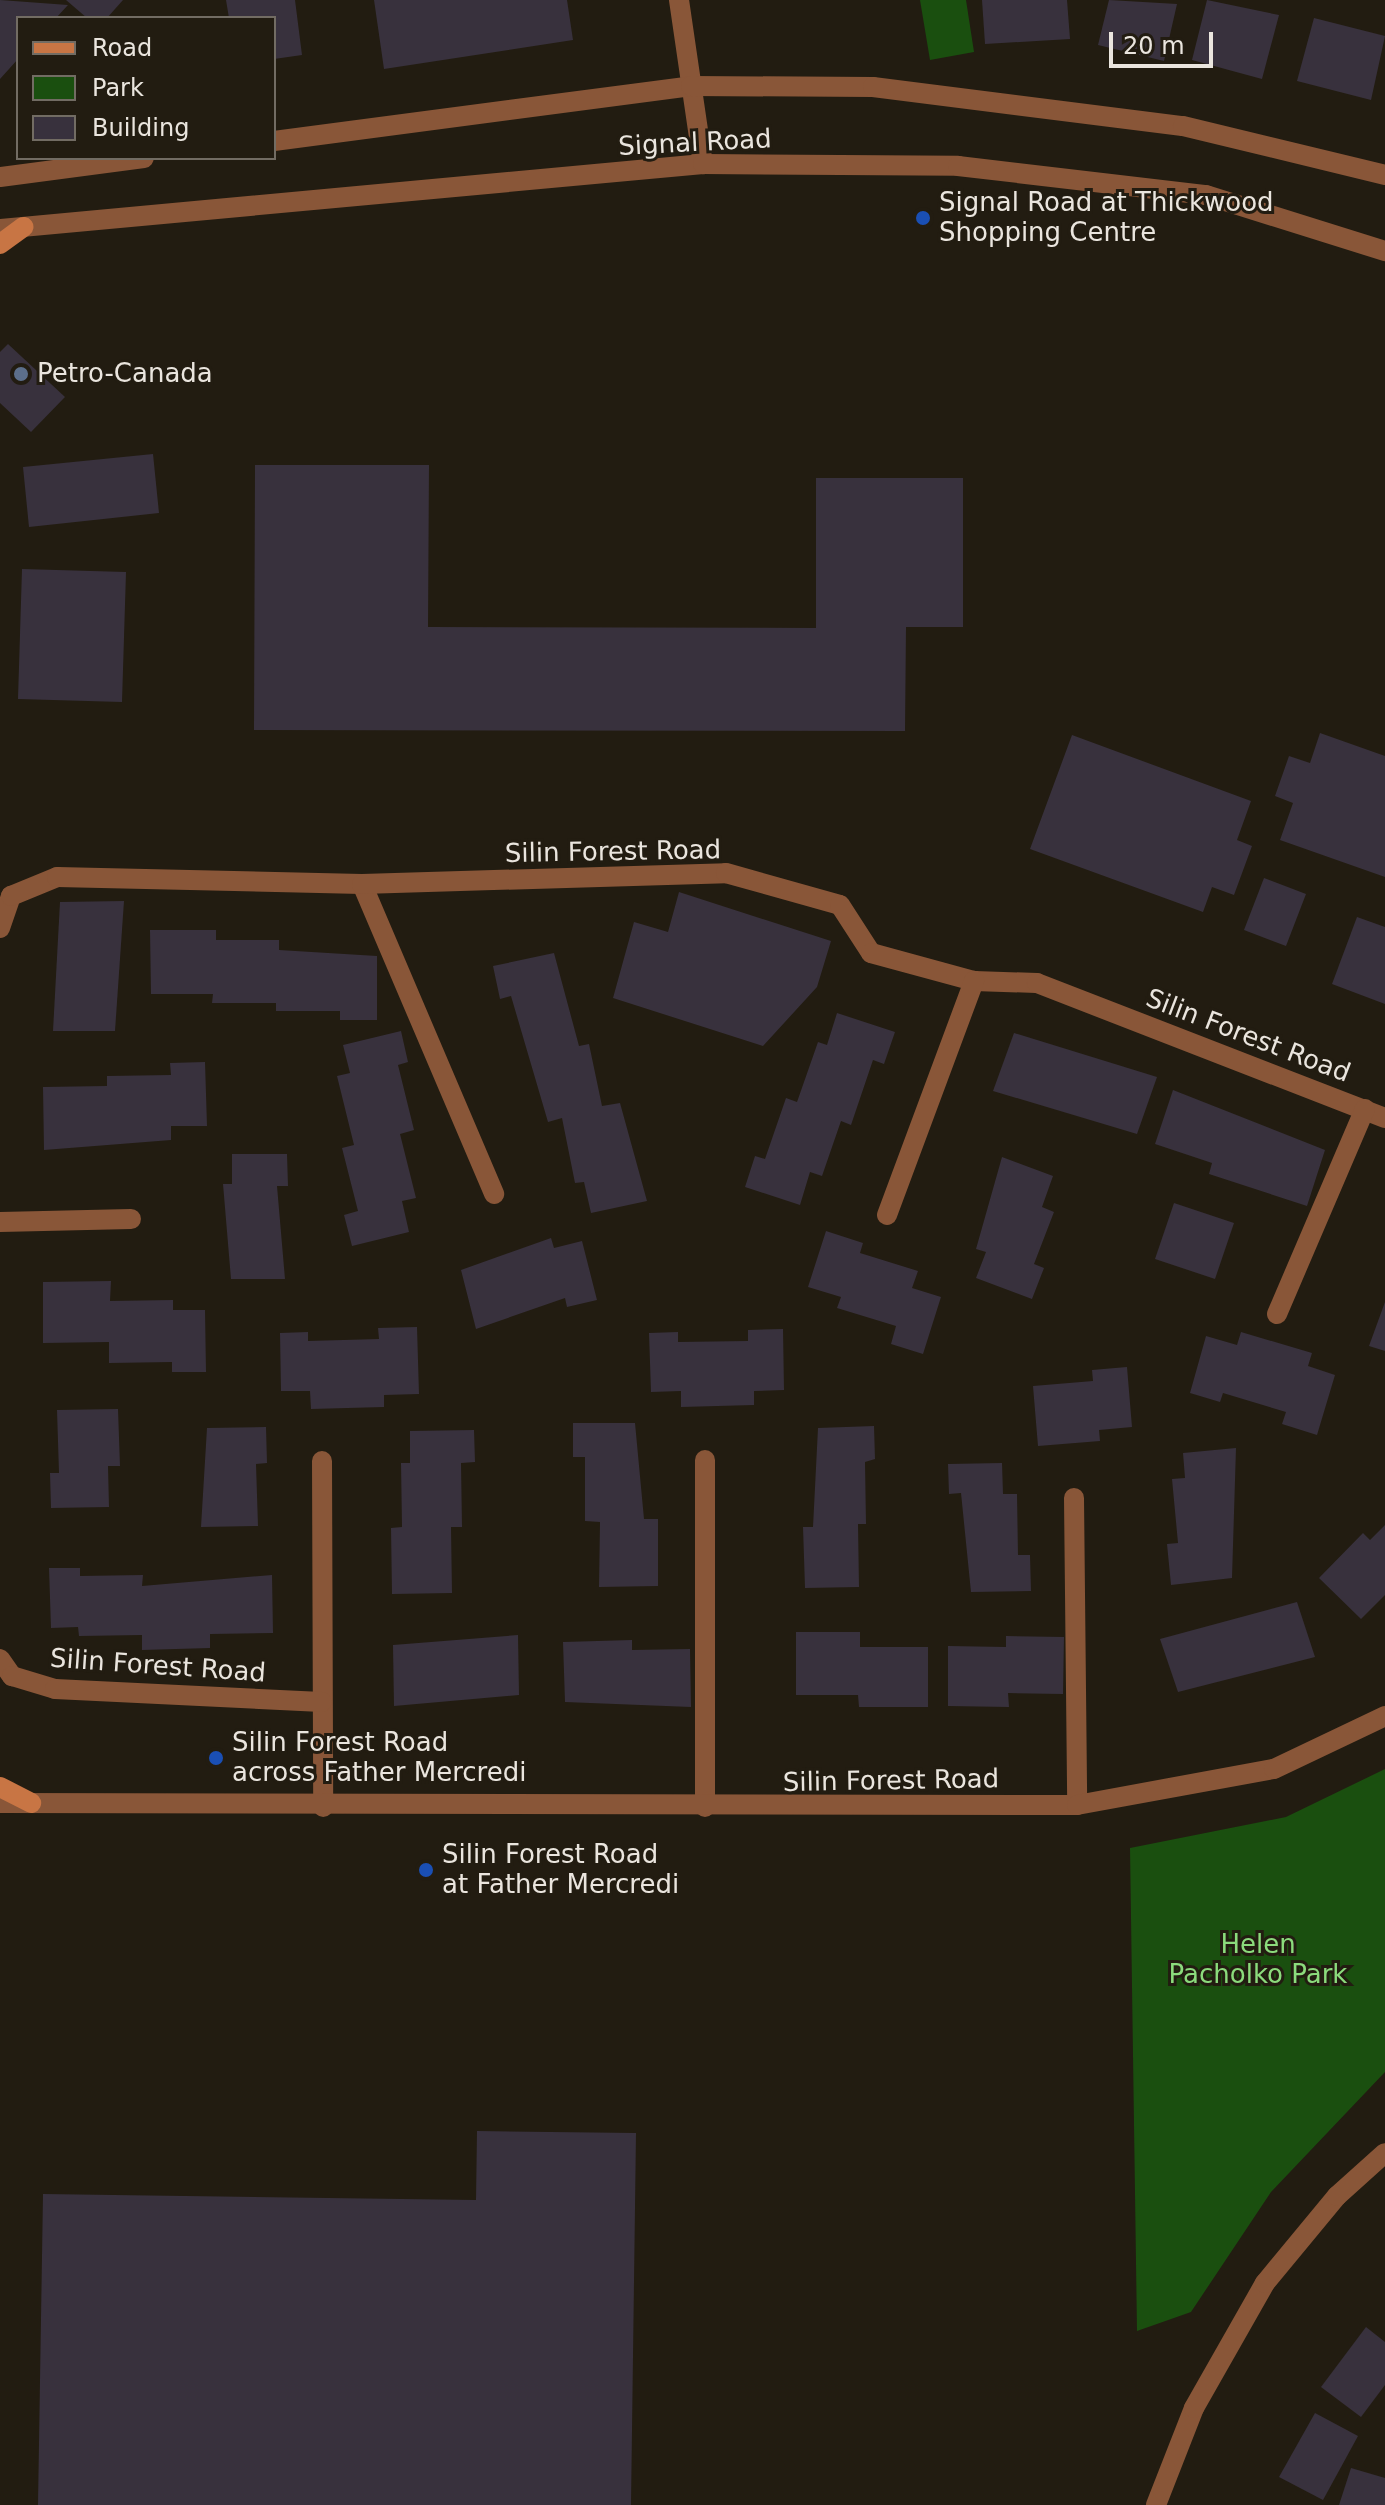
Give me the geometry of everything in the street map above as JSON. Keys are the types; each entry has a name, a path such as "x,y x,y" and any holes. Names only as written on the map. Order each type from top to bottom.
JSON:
{"main road":[{"path":"0,244 23,227"},
{"path":"0,1787 31,1803"}],"street":[{"path":"679,0 703,164"},
{"name":"Signal Road","path":"276,141 691,86 873,87 1032,102 1325,155 1385,175"},
{"path":"0,177 129,160"},
{"name":"Signal Road","path":"0,229 703,164 958,166 1206,195 1385,251"},
{"name":"Silin Forest Road","path":"0,928 11,896 57,877 362,884 726,873 840,905 871,953 974,981 1037,983 1385,1118"},
{"path":"362,884 494,1194"},
{"path":"887,1215 974,981"},
{"name":"Silin Forest Road","path":"1277,1314 1365,1109"},
{"path":"0,1222 131,1219"},
{"path":"705,1460 705,1807"},
{"path":"322,1461 323,1807"},
{"path":"1074,1498 1077,1805"},
{"name":"Silin Forest Road","path":"0,1659 12,1676 55,1689 322,1702"},
{"name":"Silin Forest Road","path":"0,1803 323,1807 1077,1805 1274,1769 1385,1716"},
{"path":"1156,2505 1194,2408 1265,2283 1337,2196 1385,2153"}],"green space":[{"path":"920,0 966,0 974,52 930,60"},
{"name":"Helen Pacholko Park","path":"1385,1769 1385,2072 1271,2192 1191,2312 1137,2331 1130,1848 1286,1817"}],"building":[{"path":"0,0 68,5 58,16 16,16 16,61 0,79"},
{"path":"66,0 123,0 109,16 85,16"},
{"path":"226,0 295,0 302,55 276,59 276,16 229,16"},
{"path":"374,0 567,0 573,40 384,69"},
{"path":"982,0 1067,0 1070,39 985,44"},
{"path":"1109,0 1177,4 1164,61 1098,45"},
{"path":"1207,0 1279,15 1262,79 1192,60"},
{"path":"1314,18 1385,36 1371,100 1297,81"},
{"name":"Petro-Canada","path":"8,344 65,397 31,432 0,403 0,352"},
{"path":"153,454 159,513 29,527 23,467"},
{"path":"255,465 429,465 428,627 816,628 816,478 963,478 963,627 906,627 905,731 254,730"},
{"path":"22,569 126,572 122,702 18,699"},
{"path":"1320,733 1385,756 1385,877 1280,840 1293,803 1275,796 1289,756 1310,763"},
{"path":"1072,735 1251,801 1237,840 1252,846 1234,895 1212,887 1203,912 1030,849"},
{"path":"1264,878 1306,894 1286,946 1244,930"},
{"path":"679,892 831,941 817,987 763,1046 613,998 634,922 668,932"},
{"path":"124,901 115,1031 53,1031 60,902"},
{"path":"1357,917 1385,927 1385,1004 1332,984"},
{"path":"150,930 216,930 216,940 279,940 279,950 377,956 377,1020 340,1020 340,1011 276,1011 276,1003 212,1003 213,994 151,994"},
{"path":"554,953 579,1046 589,1044 602,1106 620,1103 647,1201 591,1213 584,1182 575,1183 562,1118 548,1122 511,996 500,999 493,966"},
{"path":"837,1013 895,1032 884,1064 873,1060 851,1125 841,1121 822,1176 810,1172 800,1205 745,1187 755,1156 765,1159 786,1098 797,1102 818,1042 827,1045"},
{"path":"401,1031 408,1062 398,1065 414,1130 400,1134 416,1198 402,1201 409,1232 352,1246 344,1215 358,1211 342,1148 354,1145 337,1076 350,1073 343,1045"},
{"path":"1014,1033 1157,1077 1137,1134 993,1091"},
{"path":"205,1062 207,1126 171,1126 171,1140 44,1150 43,1087 107,1086 107,1076 171,1075 170,1063"},
{"path":"1173,1090 1325,1150 1307,1206 1209,1174 1212,1163 1155,1144"},
{"path":"232,1154 287,1154 288,1186 277,1186 285,1279 231,1279 223,1184 232,1184"},
{"path":"1002,1157 1053,1176 1042,1207 1054,1212 1034,1264 1044,1268 1032,1299 976,1278 986,1252 976,1249"},
{"path":"1174,1203 1234,1223 1215,1279 1155,1259"},
{"path":"826,1231 863,1243 860,1253 918,1271 912,1288 941,1297 923,1354 891,1344 896,1326 837,1308 841,1297 808,1287"},
{"path":"551,1238 554,1248 582,1241 597,1300 567,1307 565,1298 476,1329 461,1270"},
{"path":"111,1281 110,1301 173,1300 173,1310 205,1310 206,1372 172,1372 172,1362 109,1363 109,1342 43,1343 43,1282"},
{"path":"1385,1302 1385,1351 1369,1346"},
{"path":"417,1327 419,1394 384,1395 384,1407 311,1409 310,1391 281,1391 280,1333 308,1332 308,1341 379,1339 378,1328"},
{"path":"783,1329 784,1390 754,1391 754,1405 681,1407 681,1391 651,1392 649,1333 678,1332 678,1342 748,1341 748,1330"},
{"path":"1241,1332 1312,1353 1308,1366 1335,1375 1317,1435 1282,1424 1286,1412 1223,1393 1220,1402 1190,1393 1206,1336 1237,1345"},
{"path":"1127,1367 1132,1427 1099,1430 1100,1441 1038,1446 1033,1386 1093,1381 1092,1370"},
{"path":"118,1409 120,1466 108,1466 109,1507 51,1508 50,1473 59,1473 57,1410"},
{"path":"573,1423 635,1423 644,1519 658,1519 658,1586 599,1587 600,1522 585,1521 585,1457 573,1457"},
{"path":"874,1426 875,1459 865,1462 866,1524 858,1524 859,1587 805,1588 803,1527 813,1527 818,1428"},
{"path":"266,1427 267,1463 256,1464 258,1526 201,1527 207,1428"},
{"path":"474,1430 475,1462 461,1463 462,1527 451,1527 452,1593 392,1594 391,1528 402,1527 401,1463 410,1463 410,1431"},
{"path":"1236,1448 1232,1578 1171,1585 1167,1544 1178,1543 1172,1479 1185,1478 1183,1453"},
{"path":"1002,1463 1003,1494 1017,1494 1018,1555 1030,1555 1031,1591 971,1592 961,1493 949,1494 948,1464"},
{"path":"1385,1525 1385,1595 1361,1619 1319,1578 1363,1533 1370,1540"},
{"path":"49,1568 80,1568 80,1576 143,1575 142,1586 272,1575 273,1633 210,1634 210,1648 142,1650 142,1635 79,1636 78,1627 51,1628"},
{"path":"1297,1602 1315,1657 1178,1692 1160,1639"},
{"path":"796,1632 860,1632 860,1647 928,1647 928,1707 859,1707 858,1695 796,1695"},
{"path":"518,1635 519,1695 394,1706 393,1645"},
{"path":"1006,1636 1064,1637 1063,1694 1008,1693 1009,1707 948,1706 948,1646 1006,1647"},
{"path":"632,1640 632,1650 690,1649 691,1707 565,1702 563,1642"},
{"path":"477,2131 636,2133 631,2505 38,2505 43,2194 476,2200"},
{"path":"1366,2327 1385,2342 1385,2385 1361,2417 1321,2387"},
{"path":"1315,2413 1358,2436 1323,2500 1279,2477"},
{"path":"1351,2468 1385,2478 1385,2505 1339,2505"}],"place":[{"name":"Signal Road at Thickwood Shopping Centre","path":"923,218"},
{"name":"Petro-Canada","path":"21,374"},
{"name":"Silin Forest Road across Father Mercredi","path":"216,1758"},
{"name":"Silin Forest Road at Father Mercredi","path":"426,1870"}]}
